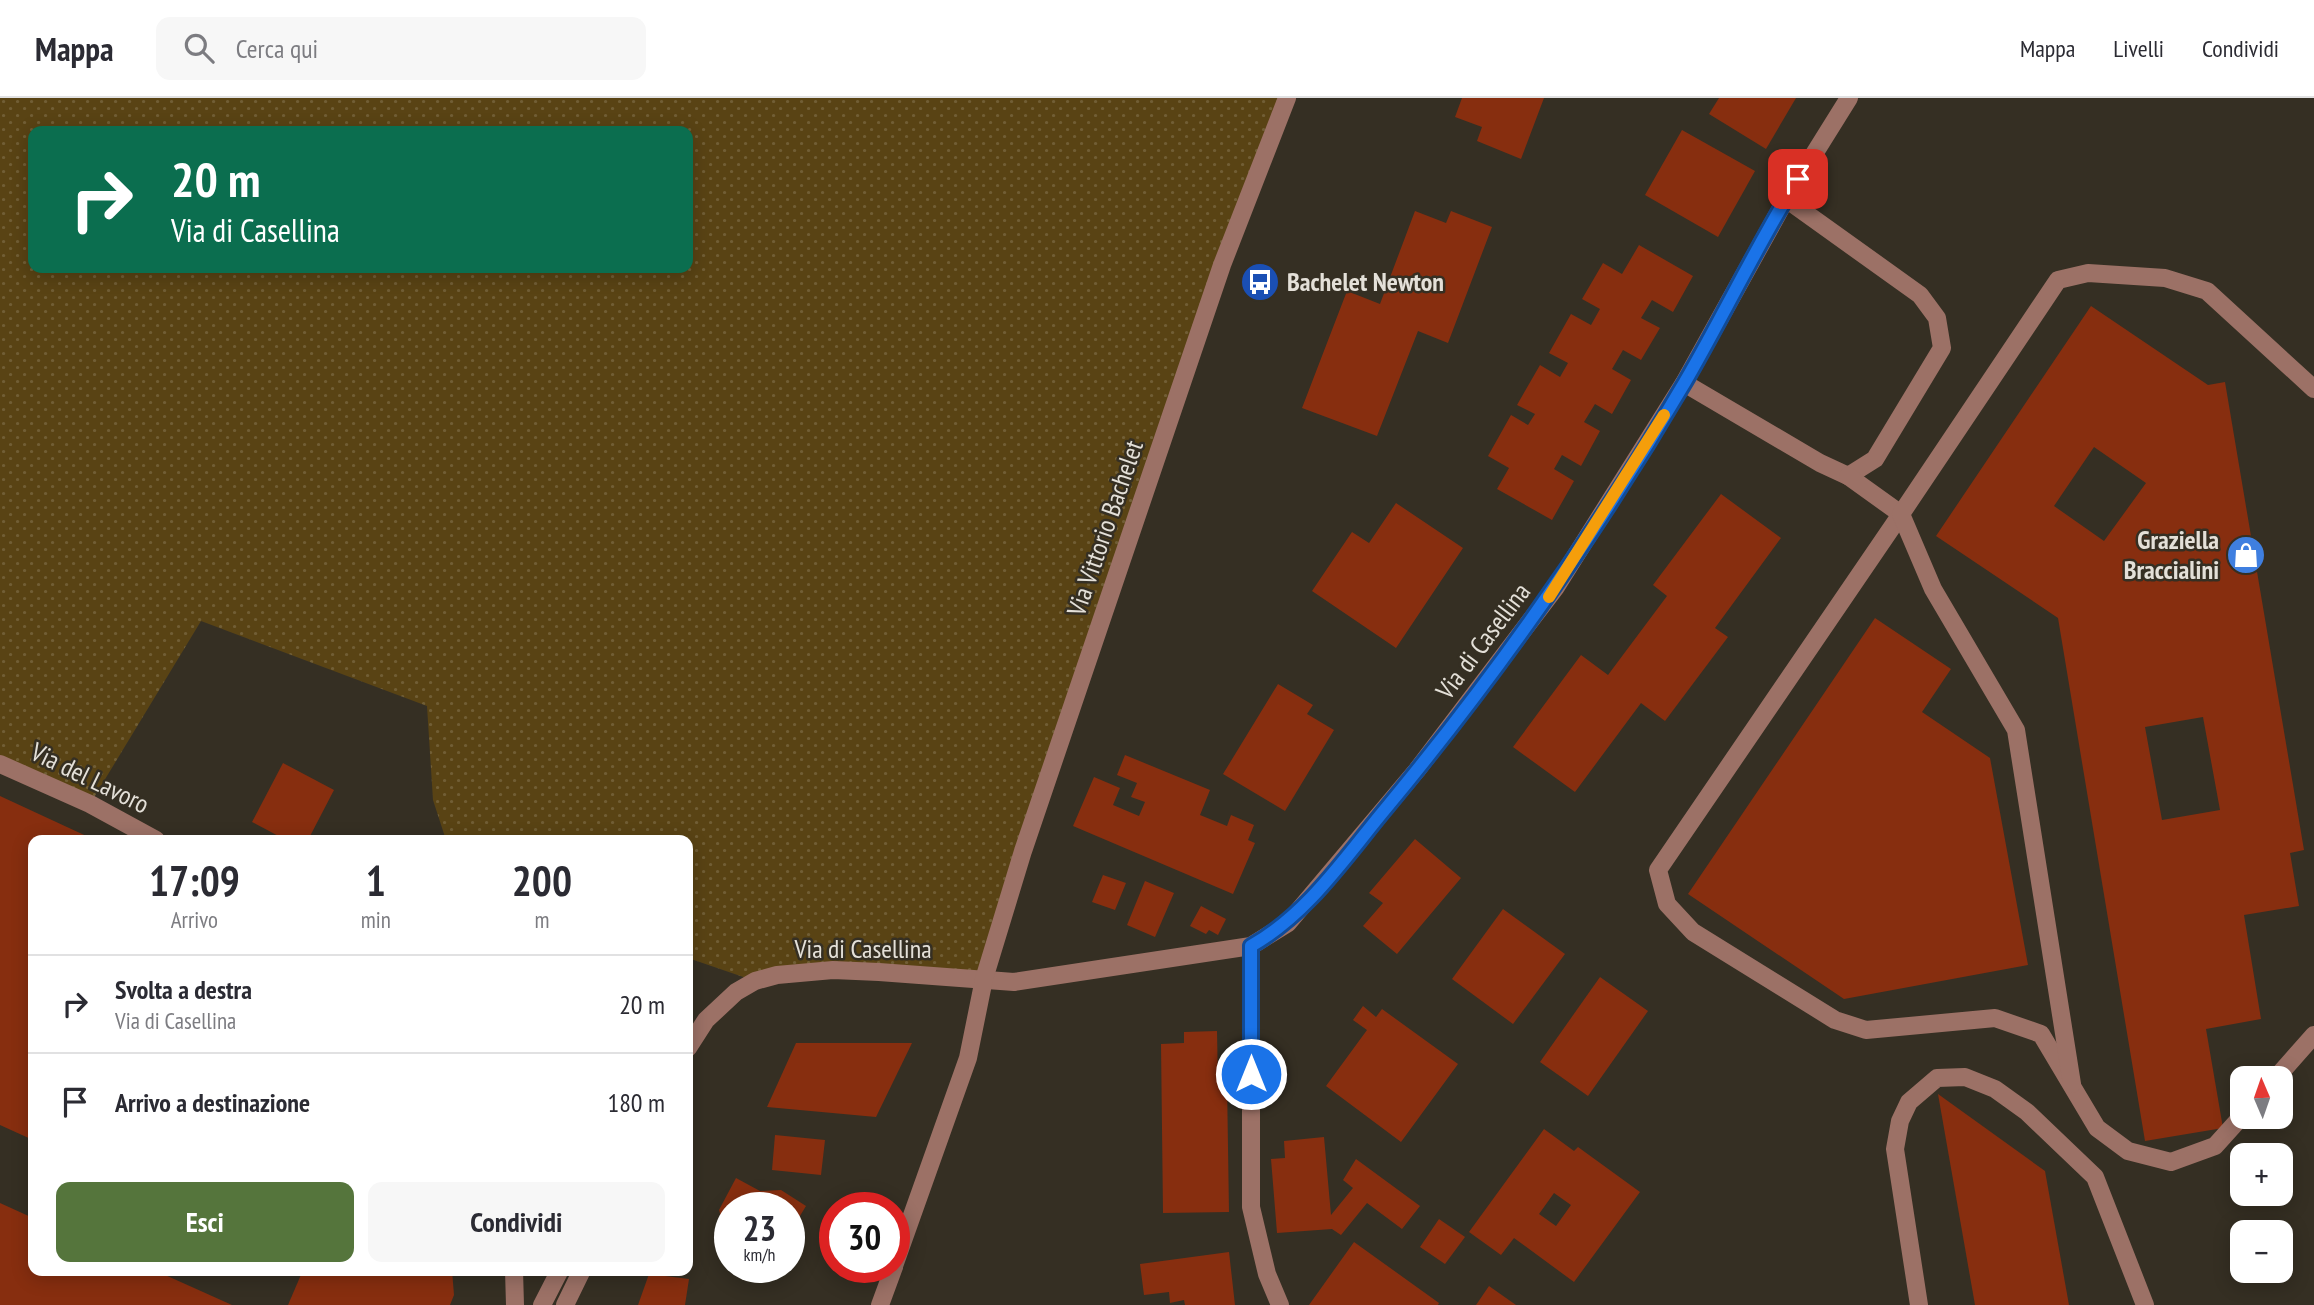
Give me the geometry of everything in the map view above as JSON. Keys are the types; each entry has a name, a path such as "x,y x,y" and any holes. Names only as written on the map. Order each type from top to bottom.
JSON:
{"street":[{"name":"Via Vittorio Bachelet","path":"984,979 1023,851 1222,265 1287,98"},
{"name":"Via di Casellina","path":"693,1040 706,1020 736,992 755,981 777,975 845,971 1014,982 1251,946 1287,923 1486,682 1556,587 1684,383 1786,199 1849,98"},
{"path":"1786,199 1920,295 1937,318 1942,348 1875,459 1848,476"},
{"path":"2231,1129 2216,1146 2171,1162 2128,1151 2097,1128 2041,1034 1995,1018 1866,1030 1835,1020 1693,932 1667,904 1658,870 2058,280 2088,273 2165,278 2207,291 2314,389"},
{"path":"1684,383 1820,463 1848,476 1901,514 1933,589 2016,730 2073,1091"},
{"name":"Via del Lavoro","path":"0,764 90,804 147,835"},
{"path":"1251,946 1251,1207 1267,1275 1280,1305"},
{"path":"910,1222 968,1058 984,979"},
{"path":"2287,1066 2314,1035"},
{"path":"1919,1305 1895,1149 1900,1121 1909,1102 1937,1078 1965,1077 1995,1089 2027,1112 2095,1177 2145,1305"},
{"path":"514,1276 515,1305"},
{"path":"542,1305 557,1276"},
{"path":"565,1305 579,1276"},
{"path":"880,1305 888,1283"}],"shaded area":[{"path":"0,98 1287,98 984,979 879,972 755,981 693,960 693,835 444,835 433,800 427,706 201,621 90,804 0,764"}],"building":[{"path":"1462,98 1544,98 1521,159 1477,141 1482,127 1455,117"},
{"path":"1719,98 1796,98 1766,149 1709,114"},
{"path":"1682,130 1755,171 1718,237 1645,195"},
{"path":"1415,211 1446,223 1451,211 1492,227 1448,343 1418,331 1377,436 1302,408 1347,291 1380,304"},
{"path":"1639,245 1693,276 1673,312 1652,300 1641,318 1660,328 1641,360 1623,350 1612,369 1631,380 1612,414 1595,404 1584,422 1600,431 1581,466 1562,455 1554,469 1574,481 1552,520 1497,489 1509,468 1488,456 1511,415 1528,425 1535,414 1517,405 1540,365 1560,377 1568,363 1549,353 1571,314 1591,325 1600,309 1582,299 1603,263 1622,274"},
{"path":"2091,306 2208,385 2225,382 2304,850 2290,853 2299,906 2244,915 2261,1019 2206,1029 2223,1128 2145,1141 2058,618 1936,536","holes":["2094,447 2146,483 2104,541 2054,506","2203,717 2220,810 2162,820 2145,727"]},
{"path":"1721,494 1781,538 1715,628 1728,637 1665,721 1641,703 1575,792 1513,747 1581,655 1608,675 1667,596 1653,585"},
{"path":"1396,503 1463,548 1396,648 1312,591 1352,532 1369,543"},
{"path":"1875,618 1951,669 1922,712 1990,758 2028,965 1844,999 1688,894"},
{"path":"1278,684 1313,705 1307,714 1334,730 1285,811 1223,774"},
{"path":"1125,755 1210,790 1200,815 1227,826 1231,815 1254,825 1248,840 1255,843 1233,894 1073,826 1094,777 1120,788 1113,805 1139,816 1145,802 1131,797 1137,783 1117,775"},
{"path":"283,763 334,790 311,835 277,835 252,822"},
{"path":"0,796 84,835 28,835 28,1138 0,1125"},
{"path":"1415,839 1461,878 1397,954 1363,926 1383,903 1369,893"},
{"path":"1103,875 1126,883 1115,910 1092,902"},
{"path":"1145,881 1174,893 1155,937 1127,925"},
{"path":"1201,906 1226,919 1218,935 1209,930 1206,934 1190,926"},
{"path":"1503,909 1565,954 1513,1024 1452,979"},
{"path":"1600,977 1648,1011 1588,1096 1540,1062"},
{"path":"1363,1006 1376,1017 1382,1009 1458,1064 1401,1142 1326,1086 1367,1030 1353,1020"},
{"path":"1217,1031 1218,1083 1227,1082 1229,1212 1163,1213 1161,1044 1184,1043 1184,1032"},
{"path":"796,1043 912,1043 876,1117 767,1107"},
{"path":"1938,1094 2045,1171 2069,1305 1975,1305"},
{"path":"1544,1129 1574,1151 1578,1147 1640,1192 1574,1282 1514,1238 1501,1255 1469,1232","holes":["1554,1193 1571,1205 1556,1226 1539,1214"]},
{"path":"775,1135 825,1140 821,1175 772,1170"},
{"path":"1324,1137 1331,1215 1353,1188 1343,1180 1356,1159 1420,1206 1402,1229 1367,1203 1341,1235 1332,1229 1277,1233 1271,1159 1285,1158 1284,1141"},
{"path":"736,1178 760,1191 784,1192 729,1192"},
{"path":"0,1203 28,1216 28,1276 167,1276 232,1305 0,1305"},
{"path":"1439,1219 1465,1237 1445,1264 1420,1247"},
{"path":"1354,1242 1439,1303 1438,1305 1309,1305"},
{"path":"1229,1252 1235,1305 1185,1305 1184,1300 1170,1303 1169,1292 1144,1295 1140,1264"},
{"path":"300,1276 452,1276 454,1295 450,1305 288,1305"},
{"path":"648,1276 689,1279 685,1305 638,1305"},
{"path":"1489,1286 1516,1305 1476,1305"}],"slow traffic":[{"path":"1549,597 1664,415"}],"place":[{"name":"Bachelet Newton","path":"1260,282"},
{"name":"Graziella Braccialini","path":"2246,555"}],"route":[{"path":"1251,1074 1251,946 1287,923 1328,877 1417,770 1556,587 1684,383 1798,179"}]}
